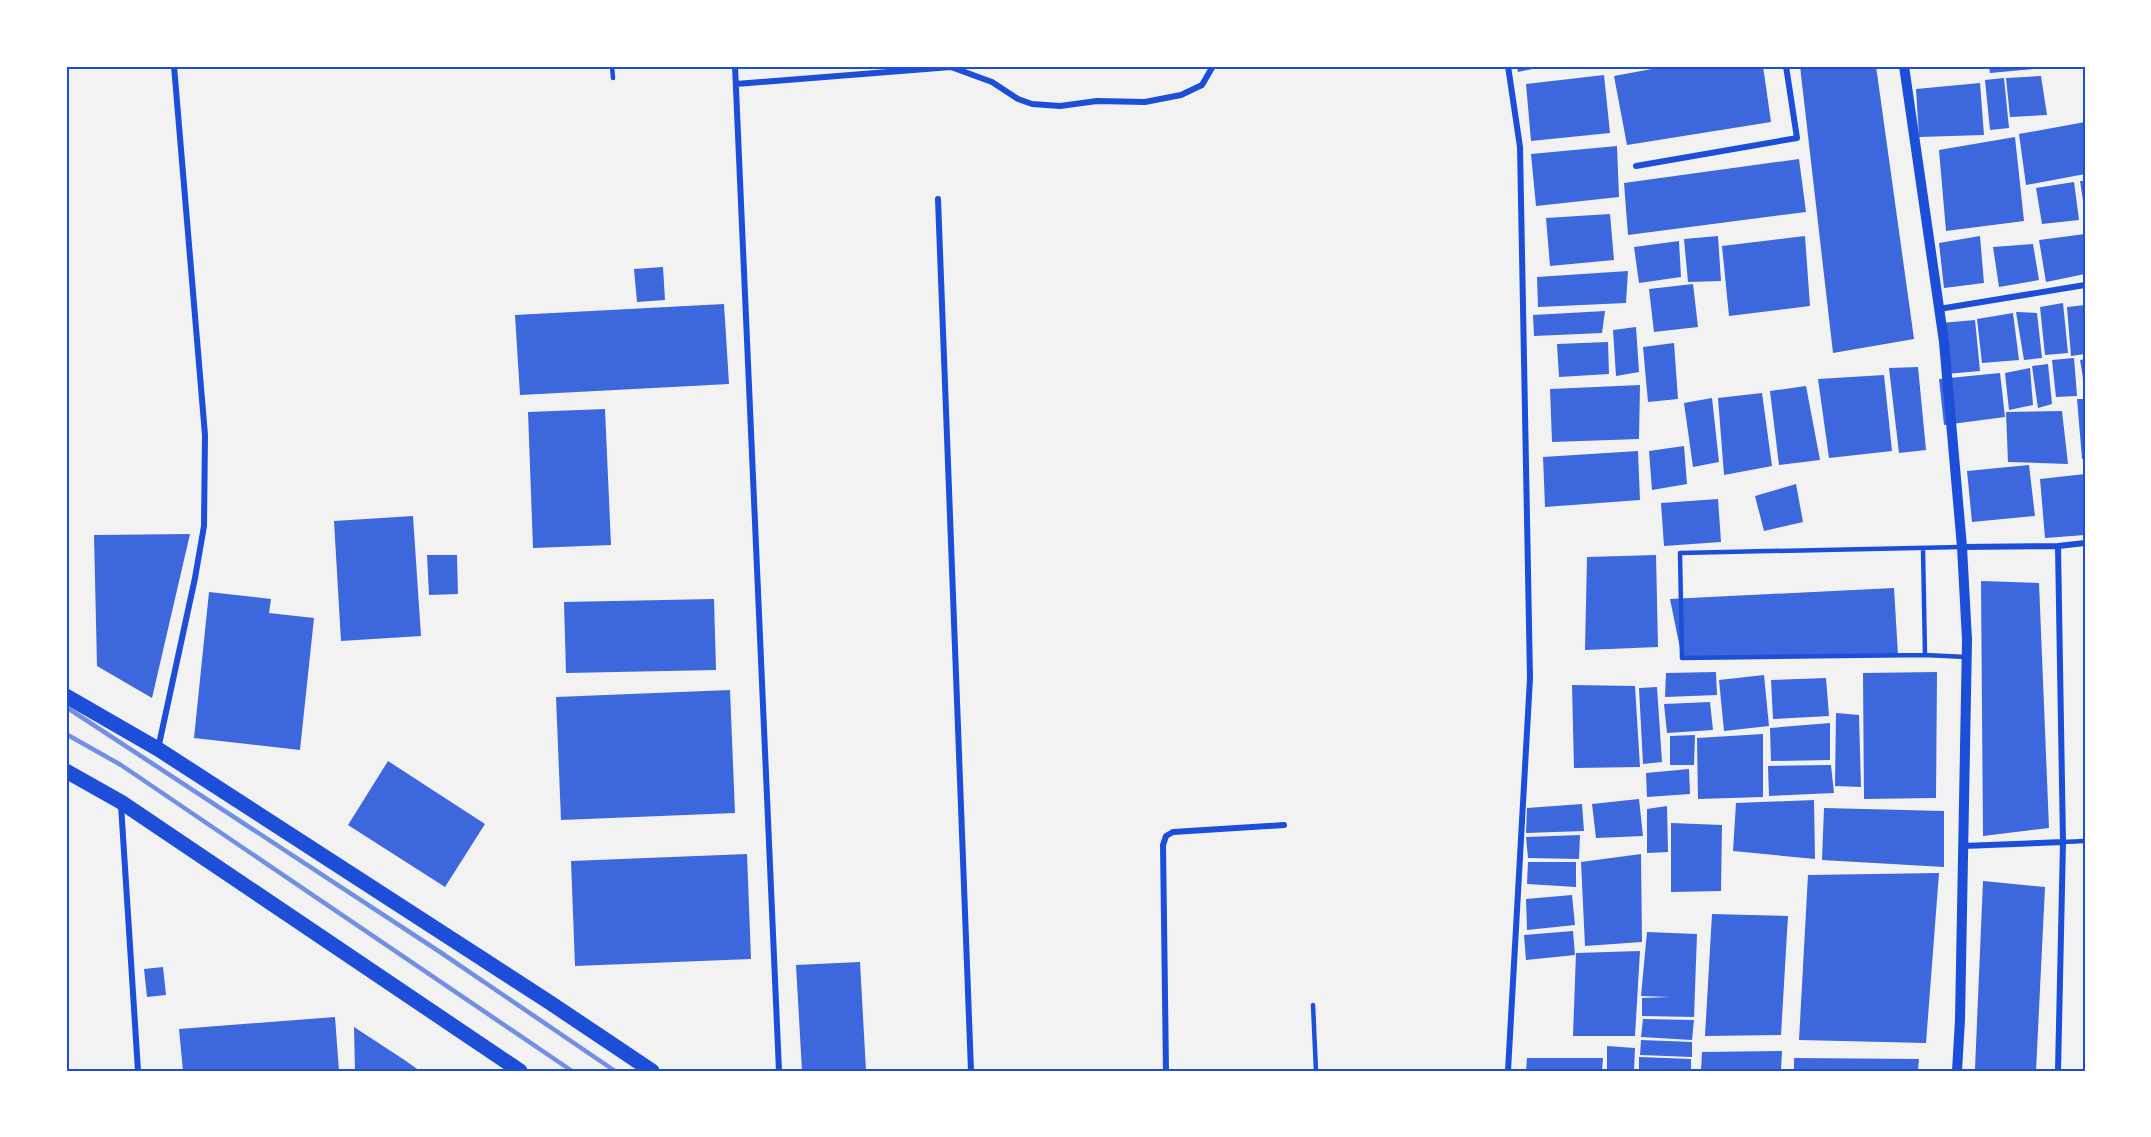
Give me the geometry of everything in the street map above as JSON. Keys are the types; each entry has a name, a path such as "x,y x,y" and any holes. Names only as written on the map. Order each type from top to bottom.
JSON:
{"main road":[{"path":"66,696 158,749 652,1071"},
{"path":"66,771 121,802 520,1071"}],"street":[{"path":"158,749 204,526 205,435 174,66"},
{"path":"735,66 779,1071"},
{"path":"736,84 951,67 992,82 1018,99 1032,104 1060,106 1097,101 1145,102 1181,94 1202,85 1213,66"},
{"path":"1508,66 1520,147 1530,678 1508,1071"},
{"path":"1636,166 1797,138 1786,66"},
{"path":"1904,66 1944,342 1962,547 1966,657 1960,1020 1957,1071"},
{"path":"939,199 971,1071"},
{"path":"1939,309 2085,285"},
{"path":"1962,547 2058,546 2085,543"},
{"path":"2058,546 2063,842 2058,1071"},
{"path":"121,802 138,1071"},
{"path":"1166,1071 1163,845 1166,836 1173,832 1284,825"},
{"path":"1963,846 2063,842"}],"lane":[{"path":"612,66 613,78"},
{"path":"870,66 871,74"},
{"path":"1962,547 1680,553 1682,658 1925,655 1966,657"},
{"path":"1923,549 1925,655"},
{"path":"2063,842 2085,841"},
{"path":"1313,1005 1316,1071"}],"building":[{"path":"1517,66 1541,66 1542,67 1518,72"},
{"path":"1668,66 1763,66 1771,122 1627,145 1614,76"},
{"path":"1800,66 1876,66 1914,339 1833,353"},
{"path":"1989,66 2044,66 2044,68 1990,73"},
{"path":"1604,75 1610,133 1531,141 1526,84"},
{"path":"2041,76 2047,115 2010,117 2006,78"},
{"path":"2004,78 2009,128 1990,130 1985,80"},
{"path":"1980,83 1984,135 1919,137 1916,89"},
{"path":"2085,122 2085,174 2026,185 2019,134"},
{"path":"2015,137 2024,221 1946,231 1939,150"},
{"path":"1617,146 1619,197 1536,206 1531,154"},
{"path":"1799,159 1806,212 1628,235 1624,183"},
{"path":"2080,181 2085,181 2085,207 2084,207"},
{"path":"2074,182 2079,220 2042,224 2036,188"},
{"path":"1610,214 1614,260 1550,266 1546,218"},
{"path":"2085,234 2085,274 2046,282 2039,240"},
{"path":"1718,236 1721,281 1688,282 1684,239"},
{"path":"1805,236 1810,306 1729,316 1722,246"},
{"path":"1980,236 1984,283 1944,288 1939,243"},
{"path":"1679,241 1681,277 1639,283 1634,247"},
{"path":"2033,244 2039,280 1999,287 1993,247"},
{"path":"663,267 665,300 637,302 634,269"},
{"path":"1628,271 1626,303 1538,307 1537,277"},
{"path":"1693,284 1698,327 1654,332 1649,289"},
{"path":"2063,303 2068,353 2045,355 2040,307"},
{"path":"724,304 729,384 520,395 515,315"},
{"path":"2085,305 2085,354 2071,356 2067,307"},
{"path":"1605,311 1602,333 1534,336 1533,315"},
{"path":"2016,312 2037,313 2042,358 2024,360"},
{"path":"2013,313 2019,360 1982,363 1977,319"},
{"path":"1975,320 1980,371 1946,374 1941,323"},
{"path":"1636,327 1639,372 1616,376 1613,330"},
{"path":"1608,342 1609,374 1559,377 1557,344"},
{"path":"1674,343 1678,399 1648,402 1643,347"},
{"path":"2074,358 2077,396 2056,397 2052,360"},
{"path":"2085,359 2085,384 2084,384 2080,360"},
{"path":"2048,364 2052,404 2038,408 2032,366"},
{"path":"1918,367 1926,450 1899,453 1889,368"},
{"path":"2030,368 2033,405 2009,410 2005,373"},
{"path":"2000,373 2005,417 1944,425 1939,379"},
{"path":"1884,375 1892,451 1829,458 1818,379"},
{"path":"1640,385 1639,439 1552,442 1550,389"},
{"path":"1806,386 1820,460 1779,465 1770,391"},
{"path":"1762,393 1772,466 1724,475 1718,398"},
{"path":"1712,398 1719,462 1693,467 1684,403"},
{"path":"2077,399 2085,399 2085,459 2082,459"},
{"path":"605,409 611,545 533,548 528,412"},
{"path":"2062,411 2068,464 2008,462 2006,412"},
{"path":"1684,446 1687,484 1652,490 1649,451"},
{"path":"1638,451 1640,500 1545,507 1543,457"},
{"path":"2029,465 2035,516 1972,522 1967,471"},
{"path":"2085,474 2085,535 2045,538 2040,479"},
{"path":"1796,484 1803,522 1764,531 1755,496"},
{"path":"1718,499 1721,542 1664,546 1661,503"},
{"path":"413,516 421,636 341,641 334,521"},
{"path":"190,534 152,698 97,666 94,535"},
{"path":"427,555 457,555 458,594 429,595"},
{"path":"1656,555 1658,647 1585,650 1587,557"},
{"path":"1981,581 2039,583 2049,828 1983,836"},
{"path":"1894,588 1898,655 1682,658 1670,599"},
{"path":"209,592 271,599 269,613 314,618 300,750 194,738"},
{"path":"714,599 716,670 566,673 564,602"},
{"path":"1716,672 1717,695 1665,697 1666,673"},
{"path":"1937,672 1936,798 1864,799 1863,673"},
{"path":"1764,675 1769,726 1724,731 1719,680"},
{"path":"1826,678 1829,716 1773,719 1771,680"},
{"path":"1572,685 1635,686 1640,767 1574,768"},
{"path":"1657,687 1662,762 1643,764 1639,688"},
{"path":"730,690 735,813 561,820 556,697"},
{"path":"1710,702 1713,730 1667,733 1664,704"},
{"path":"1836,713 1859,715 1861,787 1835,786"},
{"path":"1830,723 1830,760 1771,761 1770,728"},
{"path":"1763,734 1763,797 1698,799 1697,738"},
{"path":"1695,735 1694,765 1670,765 1670,736"},
{"path":"388,761 485,824 445,887 348,825"},
{"path":"1831,765 1834,793 1769,796 1768,766"},
{"path":"1689,769 1690,794 1647,797 1646,773"},
{"path":"1639,799 1643,836 1596,838 1592,804"},
{"path":"1814,800 1815,859 1733,851 1736,803"},
{"path":"1582,804 1584,831 1526,833 1527,808"},
{"path":"1667,806 1668,852 1647,853 1647,809"},
{"path":"1824,808 1944,811 1944,867 1822,860"},
{"path":"1671,823 1722,825 1721,891 1671,892"},
{"path":"1580,835 1579,859 1528,858 1526,837"},
{"path":"747,854 751,959 575,966 571,861"},
{"path":"1641,854 1642,942 1585,946 1581,862"},
{"path":"1528,862 1576,862 1576,887 1527,884"},
{"path":"1939,873 1926,1043 1799,1040 1808,875"},
{"path":"1983,881 2045,887 2036,1071 1975,1069"},
{"path":"1572,895 1575,925 1527,930 1526,899"},
{"path":"1712,914 1788,916 1781,1035 1705,1036"},
{"path":"1573,931 1575,955 1526,960 1524,935"},
{"path":"1647,932 1697,934 1694,1017 1642,1016 1642,998 1670,997 1641,996"},
{"path":"1640,951 1635,1036 1573,1036 1576,953"},
{"path":"860,962 866,1071 802,1071 796,965"},
{"path":"163,967 166,995 147,997 144,969"},
{"path":"335,1017 339,1071 183,1071 179,1029"},
{"path":"1643,1019 1694,1020 1692,1040 1641,1037"},
{"path":"354,1027 406,1061 420,1071 355,1071"},
{"path":"1641,1040 1692,1042 1692,1057 1640,1055"},
{"path":"1607,1046 1635,1048 1634,1071 1607,1071"},
{"path":"1782,1051 1781,1071 1701,1071 1702,1052"},
{"path":"1639,1057 1691,1059 1691,1071 1639,1071"},
{"path":"1527,1058 1603,1058 1602,1071 1526,1071"},
{"path":"1794,1058 1919,1059 1918,1071 1794,1071"}],"railway":[{"path":"66,707 440,952 615,1071"},
{"path":"66,734 121,765 572,1071"}]}
